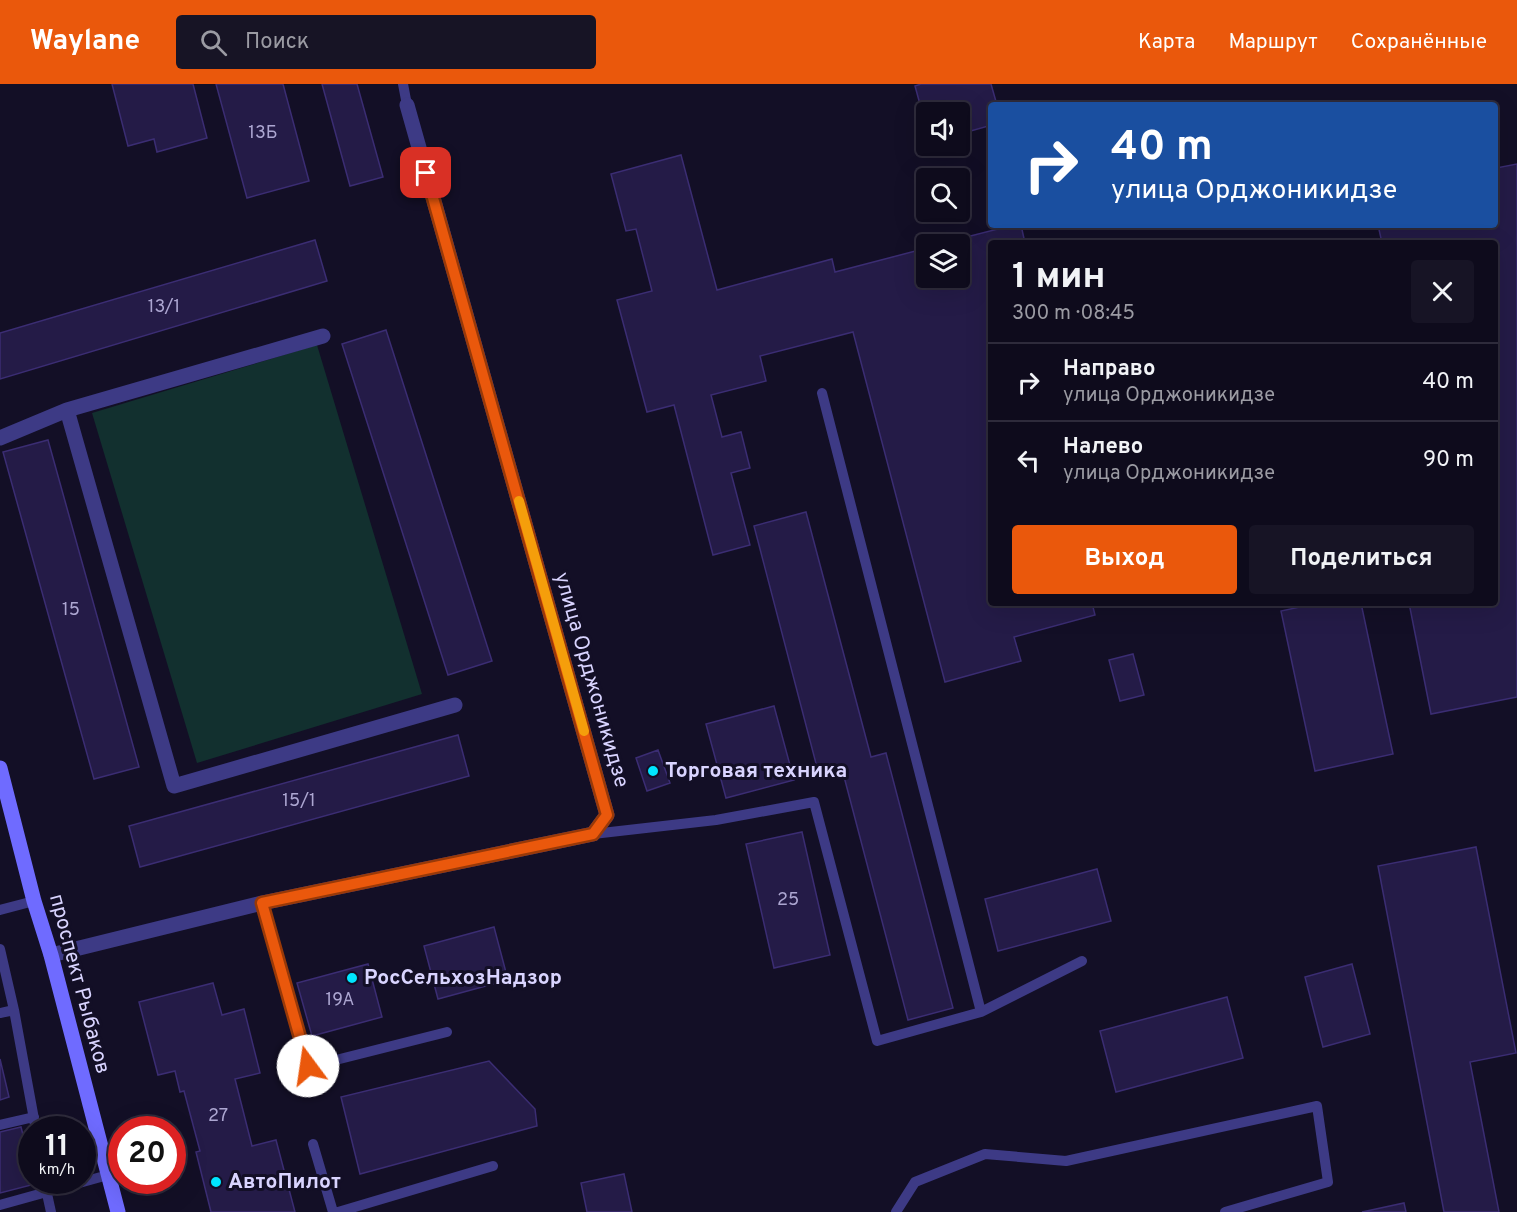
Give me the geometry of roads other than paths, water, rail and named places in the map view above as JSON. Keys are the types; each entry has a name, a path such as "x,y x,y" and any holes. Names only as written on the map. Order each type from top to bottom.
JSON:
{"main road":[{"name":"проспект Рыбаков","path":"0,768 108,1175"},
{"name":"проспект Рыбаков","path":"113,1194 118,1212"}],"street":[{"name":"улица Орджоникидзе","path":"407,105 607,815 593,834"},
{"path":"0,438 67,410 323,336"},
{"path":"67,410 174,786 454,705"},
{"path":"51,955 262,903 593,834"}],"lane":[{"path":"403,84 407,105"},
{"path":"822,393 981,1012"},
{"path":"593,834 716,820 814,802 877,1041 981,1012 1082,961"},
{"path":"0,910 34,901"},
{"path":"262,903 308,1066 447,1032"},
{"path":"0,949 34,1116"},
{"path":"0,1013 14,1010"},
{"path":"896,1212 915,1182 985,1154 1066,1161 1317,1106 1328,1182 1225,1212"},
{"path":"0,1125 18,1121"},
{"path":"313,1144 333,1212"},
{"path":"338,1212 493,1166"},
{"path":"96,1177 108,1175"},
{"path":"0,1205 26,1194"},
{"path":"47,1194 51,1212"}],"place":[{"name":"Торговая техника","path":"653,771"},
{"name":"РосСельхозНадзор","path":"352,978"},
{"name":"АвтоПилот","path":"216,1182"}]}
